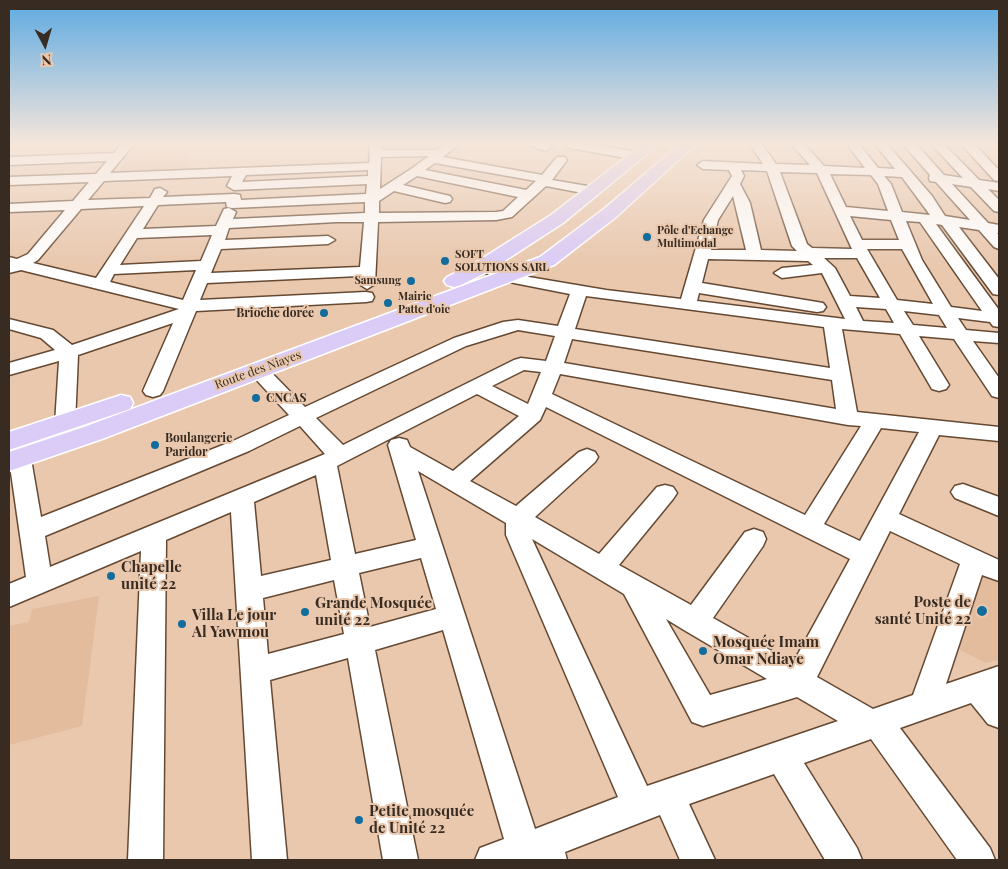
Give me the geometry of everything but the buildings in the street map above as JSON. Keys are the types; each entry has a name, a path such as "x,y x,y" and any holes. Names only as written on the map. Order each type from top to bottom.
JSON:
{"main road":[{"name":"Route des Niayes","path":"13,454 65,424 153,391 368,304 449,283 482,267 556,219 599,185"},
{"name":"Route des Niayes","path":"13,454 258,370 547,261 563,251 641,185"}],"street":[{"path":"12,266 33,257 93,185"},
{"path":"100,284 165,185"},
{"path":"213,185 237,190 374,198 396,185"},
{"path":"9,210 154,202 237,190 260,185"},
{"path":"12,266 100,284 186,309 368,304 367,271 374,185"},
{"path":"477,185 528,195"},
{"path":"133,234 372,219 508,214 539,185"},
{"path":"564,185 593,191"},
{"path":"687,305 711,220 732,185"},
{"path":"734,185 743,203 755,256"},
{"path":"778,185 800,246 827,268 850,312"},
{"path":"829,185 860,249 906,330 917,344 938,385"},
{"path":"884,185 907,244 960,335 999,392"},
{"path":"913,185 998,319"},
{"path":"947,185 999,244"},
{"path":"977,185 999,208"},
{"path":"980,185 999,187"},
{"path":"392,187 445,199"},
{"path":"153,391 237,190"},
{"path":"9,210 61,222"},
{"path":"842,211 937,220 999,229"},
{"path":"937,220 999,290"},
{"path":"214,245 328,240"},
{"path":"701,254 755,256 811,254 907,244"},
{"path":"482,267 506,276 579,291 687,305 721,301 822,308 850,312 906,330 999,338"},
{"path":"782,273 827,268"},
{"path":"110,270 203,272 367,271"},
{"path":"693,288 721,301 832,323 850,312 892,304 998,319"},
{"path":"454,481 536,405 554,367 579,291"},
{"path":"9,369 69,352 186,309"},
{"path":"832,323 848,418"},
{"path":"9,324 47,334 69,352"},
{"path":"31,531 241,446 480,334 518,326 841,376"},
{"path":"65,424 69,352"},
{"path":"9,596 332,460 397,441 476,386 521,364 554,367 848,418 999,434"},
{"path":"258,370 303,417 332,460 345,567 401,860"},
{"path":"476,386 536,405 810,527 866,554"},
{"path":"810,527 875,421"},
{"path":"938,428 999,449"},
{"path":"632,586 703,712 798,683 885,518 938,428"},
{"path":"397,441 454,481 798,683 874,723 978,860"},
{"path":"397,441 452,616 540,851"},
{"path":"13,454 31,531 40,584"},
{"path":"587,456 518,518 518,535 653,801 698,860"},
{"path":"963,492 999,507"},
{"path":"602,568 665,493"},
{"path":"242,499 269,860"},
{"path":"885,518 999,571"},
{"path":"145,860 154,536"},
{"path":"694,622 754,539"},
{"path":"249,590 430,546"},
{"path":"924,706 974,560"},
{"path":"255,671 452,616"},
{"path":"492,860 540,851 653,801 988,684 999,714"},
{"path":"781,756 845,860"}],"shaded area":[{"name":"Poste de santé Unité 22","path":"980,567 999,576 999,660 986,663 954,647"},
{"path":"99,596 82,726 9,745 9,626 29,622 32,609"}],"place":[{"name":"Pôle d'Echange Multimodal","path":"647,237"},
{"name":"SOFT SOLUTIONS SARL","path":"445,261"},
{"name":"Samsung","path":"411,281"},
{"name":"Mairie Patte d'oie","path":"388,303"},
{"name":"Brioche dorée","path":"324,313"},
{"name":"CNCAS","path":"256,398"},
{"name":"Boulangerie Paridor","path":"155,445"},
{"name":"Chapelle unité 22","path":"111,576"},
{"name":"Poste de santé Unité 22","path":"982,611"},
{"name":"Grande Mosquée unité 22","path":"305,612"},
{"name":"Villa Le jour Al Yawmou","path":"182,624"},
{"name":"Mosquée Imam Omar Ndiaye","path":"703,651"},
{"name":"Petite mosquée de Unité 22","path":"359,820"}]}
